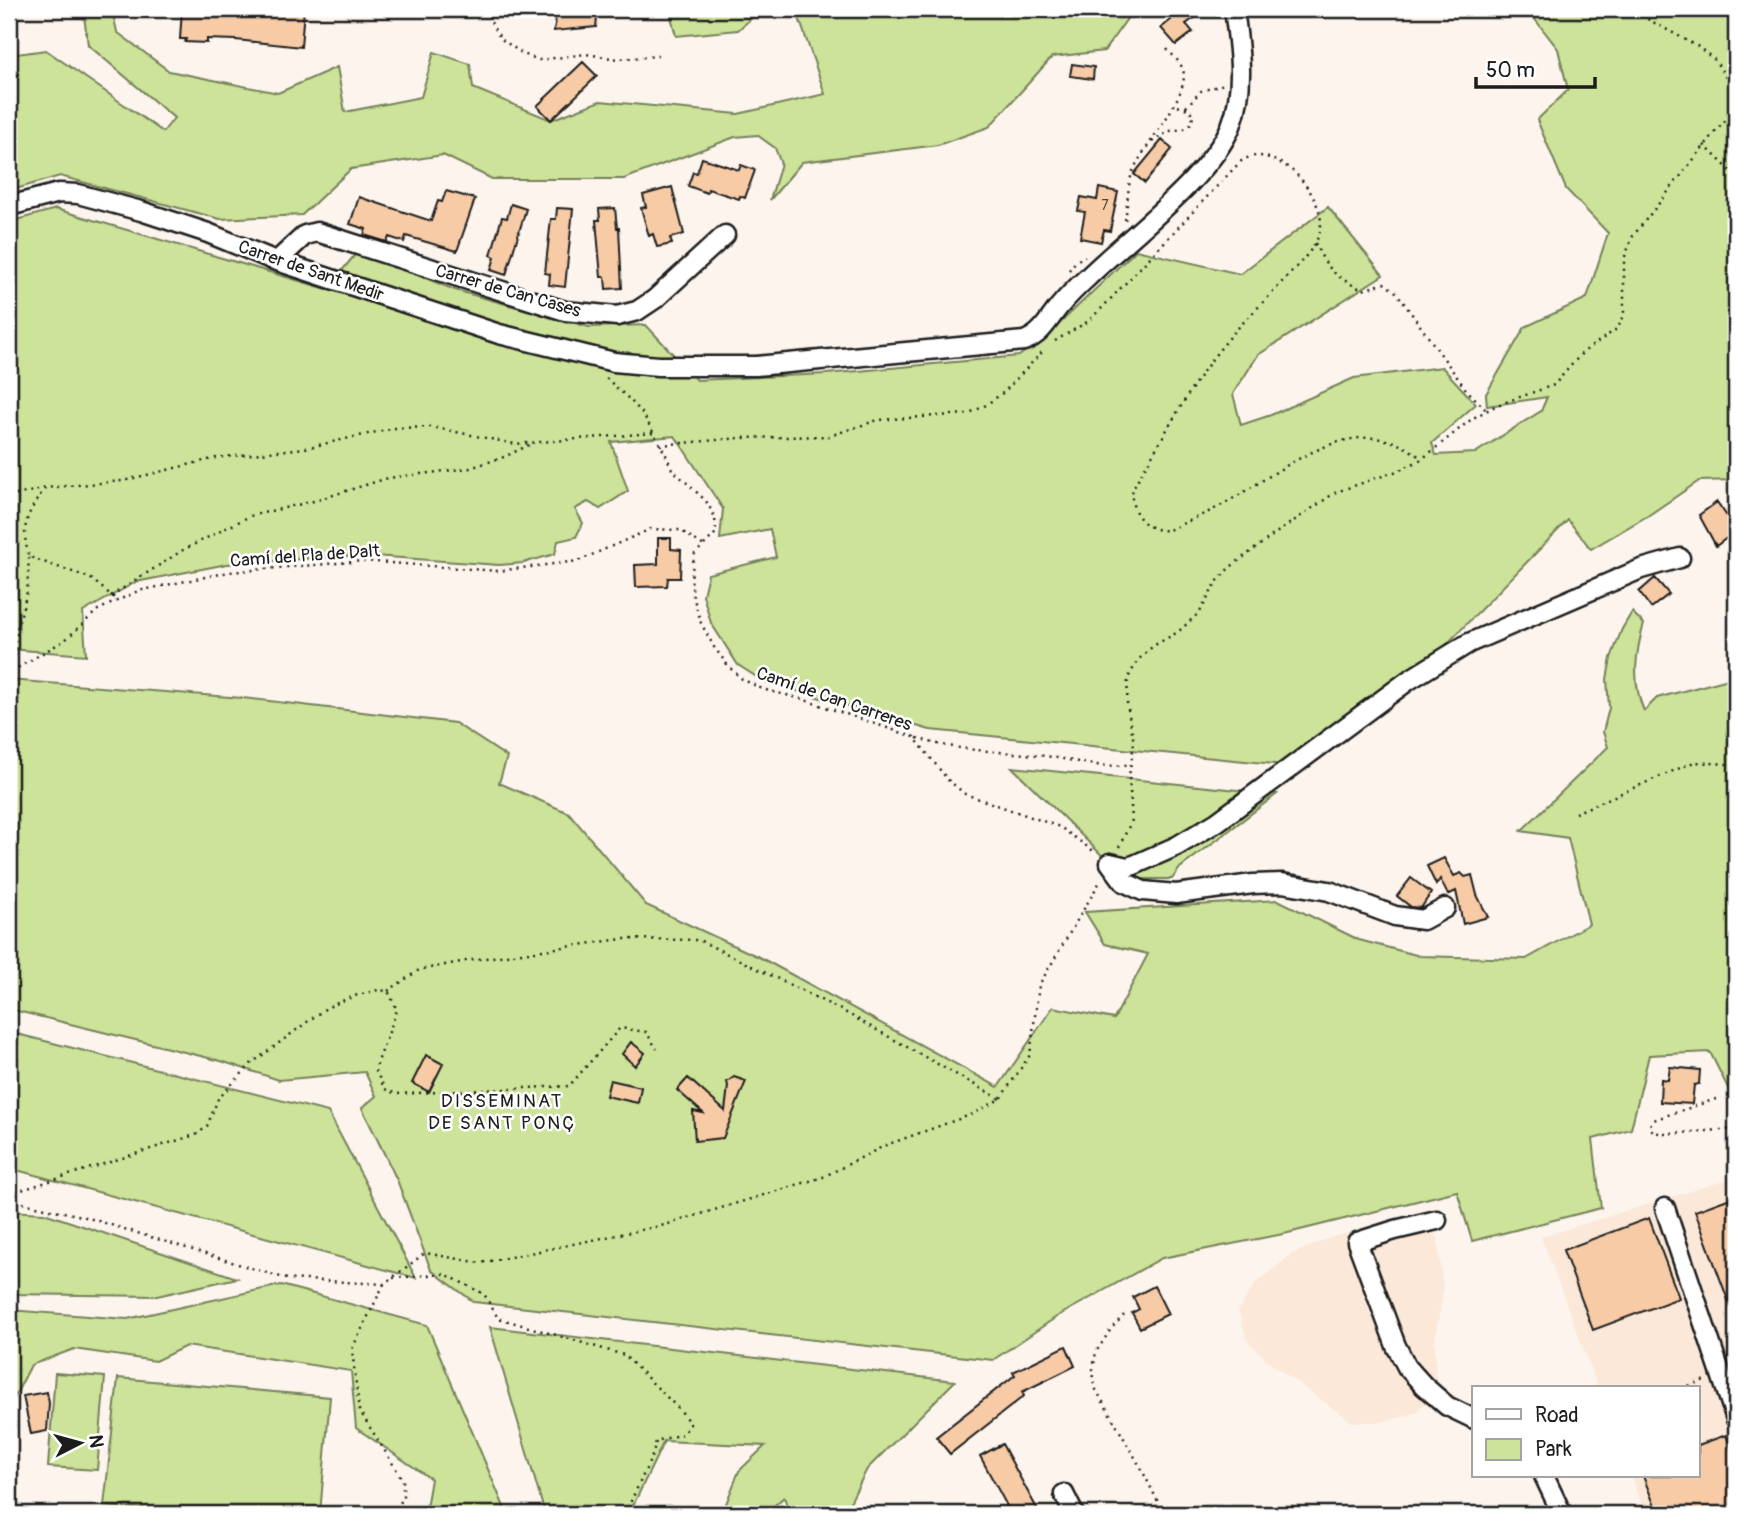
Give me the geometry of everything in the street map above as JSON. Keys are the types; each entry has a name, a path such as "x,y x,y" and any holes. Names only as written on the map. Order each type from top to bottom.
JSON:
{"street":[{"name":"Carrer de Sant Medir","path":"9,206 59,192 78,194 168,220 278,261 609,369 756,366 1029,340 1037,335 1086,279 1182,189 1215,153 1234,117 1240,81 1234,9"},
{"name":"Carrer de Can Cases","path":"278,261 305,235 317,232 522,299 565,311 617,316 637,311 655,299 725,234"},
{"path":"1111,863 1127,867 1134,865 1196,835 1267,787 1409,680 1469,643 1641,569 1680,558"},
{"path":"1111,863 1124,882 1143,891 1176,894 1282,883 1329,891 1395,916 1423,920 1445,908"},
{"path":"1665,1208 1736,1419"},
{"path":"1437,1220 1357,1242 1396,1346 1407,1367 1423,1386 1447,1406 1472,1418"},
{"path":"1545,1478 1562,1514"},
{"path":"1064,1494 1074,1514"}],"path":[{"path":"486,9 501,39 523,54 539,60 586,54 618,59 658,56"},
{"path":"1629,9 1697,46 1715,60 1736,94"},
{"path":"1123,224 1133,172 1183,84 1181,64 1166,48"},
{"path":"1186,107 1204,90 1240,81"},
{"path":"1151,142 1167,132 1190,125 1192,115 1186,107 1173,105"},
{"path":"395,1514 403,1497 403,1480 359,1410 352,1349 384,1284 425,1253 481,1263 691,1217 822,1177 886,1145 973,1114 1000,1098 1030,1055 1039,985 1111,863 1132,820 1129,776 1134,743 1127,703 1128,678 1138,660 1153,646 1178,632 1200,612 1216,583 1229,568 1276,533 1336,492 1400,470 1422,459 1473,418 1554,385 1582,353 1618,328 1624,313 1624,259 1633,236 1704,145 1736,109"},
{"path":"1704,145 1736,176"},
{"path":"660,444 740,438 829,436 878,420 958,415 976,411 1004,392 1057,340 1087,322 1238,164 1252,156 1268,157 1291,169 1321,212 1321,228 1315,243 1273,293 1230,337 1208,366 1138,479 1132,492 1134,510 1150,527 1169,530 1226,503 1324,446 1346,440 1384,438 1407,446 1422,459"},
{"path":"1315,243 1323,261 1341,280 1363,290 1384,284 1396,292 1465,388 1487,411"},
{"path":"1064,276 1076,261 1089,255"},
{"name":"Camí de Can Carreres","path":"609,369 642,414 672,469 706,501 715,517 716,533 694,555 691,578 701,623 729,667 742,679 762,689 802,699 914,737 948,780 965,794 1060,827 1111,863"},
{"path":"9,497 45,488 122,481 216,458 305,448 395,428 432,427 515,444 653,433"},
{"path":"111,596 183,550 250,516 314,501 388,478 470,468 504,457 533,443"},
{"path":"14,670 17,628 27,592 29,557 24,540 28,512 45,488"},
{"name":"Camí del Pla de Dalt","path":"9,678 14,670 65,640 98,610 138,591 229,572 363,561 499,571 578,561 651,529 680,530 704,546"},
{"path":"29,557 90,578 117,601"},
{"path":"914,737 966,749 1045,756 1111,768 1131,764"},
{"path":"1575,813 1694,762 1736,762"},
{"path":"9,1194 198,1134 207,1126 218,1099 252,1063 326,1008 354,996 378,990 388,991 419,970 622,939 699,940 841,1010 1000,1098"},
{"path":"388,991 397,1010 375,1070 385,1089 396,1094 569,1086 620,1028 646,1032 657,1049"},
{"path":"1716,1099 1656,1119 1651,1122 1650,1128 1654,1132 1664,1134 1736,1129"},
{"path":"9,1200 82,1216 287,1279 384,1284"},
{"path":"393,1278 445,1274 484,1294 498,1318 624,1355 681,1411 690,1424 683,1434 656,1441 653,1454 625,1514"},
{"path":"1124,1315 1096,1352 1093,1368 1095,1388 1164,1514"},
{"path":"1688,1386 1721,1375"}],"shaded area":[{"path":"1736,1177 1736,1514 1645,1514 1632,1478 1700,1478 1700,1386 1597,1386 1541,1237"},
{"path":"1423,1221 1438,1239 1443,1291 1435,1341 1436,1390 1416,1413 1382,1422 1352,1422 1267,1361 1247,1340 1238,1310 1256,1283 1292,1254 1332,1237 1374,1227"}],"green space":[{"path":"83,9 112,9 117,32 169,71 278,93 337,67 345,112 421,97 434,52 470,64 473,88 551,120 600,101 738,114 825,94 796,9 1134,9 1104,51 1052,57 989,127 938,145 802,162 770,200 781,164 775,148 757,135 735,137 624,179 492,179 443,155 351,169 302,215 220,219 60,176 9,191 9,55 46,50 163,132 174,118 88,45"},
{"path":"669,9 762,9 738,30 676,36"},
{"path":"1527,9 1736,9 1736,480 1699,481 1649,515 1591,549 1568,520 1444,647 1284,765 930,730 763,681 738,665 711,623 703,595 708,574 776,557 770,529 720,539 723,509 675,436 611,442 628,491 600,509 588,502 575,509 583,523 576,537 558,541 555,554 523,563 499,565 360,555 227,564 136,582 83,612 86,655 9,649 9,222 56,209 327,289 358,251 455,290 589,327 646,325 697,380 826,374 1019,356 1055,328 1136,250 1240,274 1328,207 1383,275 1258,355 1233,394 1241,425 1271,415 1354,378 1442,367 1476,404 1432,443 1436,455 1475,453 1541,411 1547,397 1487,406 1486,394 1525,327 1587,298 1608,233 1566,189 1537,120 1568,90 1558,49"},
{"path":"1632,612 1644,624 1636,679 1644,711 1657,698 1736,677 1736,1104 1710,1052 1649,1055 1631,1129 1593,1139 1601,1208 1472,1241 1457,1191 1288,1233 1162,1258 1058,1316 993,1360 474,1302 431,1270 397,1180 362,1108 376,1096 365,1072 279,1080 221,1061 9,1009 9,680 243,698 455,723 507,757 499,783 569,813 646,905 761,958 998,1087 1053,1007 1114,1019 1148,954 1105,944 1085,912 1278,900 1359,940 1420,956 1526,959 1589,924 1568,838 1521,831 1608,747 1603,732 1609,708 1607,679 1611,658"},
{"path":"1012,767 1277,794 1180,868 1172,879 1126,879"},
{"path":"9,1032 328,1112 416,1278 9,1168"},
{"path":"9,1211 44,1213 237,1278 157,1296 9,1294"},
{"path":"281,1285 427,1325 507,1514 425,1514 431,1479 356,1428 351,1371 186,1346 155,1361 74,1349 31,1365 13,1400 9,1387 9,1310 127,1319"},
{"path":"490,1327 955,1381 867,1469 844,1514 790,1514 784,1497 765,1514 722,1514 739,1471 765,1446 664,1441 629,1514 545,1514"},
{"path":"55,1373 105,1377 97,1470 48,1467"},
{"path":"118,1378 330,1397 320,1514 225,1514 104,1506"}],"building":[{"path":"182,9 304,9 301,47 236,40 207,39 207,43 185,42 186,39 180,39"},
{"path":"557,9 598,9 596,27 554,31"},
{"path":"1161,9 1207,9 1186,24 1193,32 1176,45 1161,28 1171,20"},
{"path":"583,62 597,76 551,120 537,106"},
{"path":"1072,64 1094,67 1093,79 1070,76"},
{"path":"1162,140 1172,149 1145,183 1134,174"},
{"path":"702,158 739,170 741,165 755,170 745,198 740,196 739,199 708,189 707,193 688,186 693,172 697,173"},
{"path":"672,187 684,234 670,238 672,244 657,247 653,234 649,236 641,208 646,207 643,195"},
{"path":"1099,188 1118,192 1110,231 1104,230 1101,242 1080,238 1085,212 1078,211 1081,197 1097,200"},
{"path":"446,191 475,199 457,251 406,236 404,242 389,237 387,242 364,235 366,229 350,224 359,197 431,221 438,201 442,202"},
{"path":"511,204 526,209 506,275 491,270 495,257 491,255 502,217 507,218"},
{"path":"557,208 573,209 565,287 549,285 550,274 545,273 551,219 556,219"},
{"path":"615,208 619,228 622,288 606,289 605,277 601,277 596,220 600,220 599,209"},
{"path":"1717,502 1729,519 1736,514 1736,531 1716,546 1699,515"},
{"path":"658,538 671,538 671,549 681,550 680,578 668,578 667,586 636,587 635,565 658,564"},
{"path":"1655,578 1669,594 1651,608 1639,592"},
{"path":"1444,858 1454,876 1461,873 1465,877 1472,875 1477,895 1488,917 1463,924 1456,891 1448,895 1440,879 1436,885 1427,866"},
{"path":"1411,878 1431,893 1421,908 1411,907 1397,896"},
{"path":"631,1042 645,1053 635,1066 622,1054"},
{"path":"426,1055 443,1064 429,1092 412,1083"},
{"path":"1670,1067 1700,1070 1699,1084 1694,1085 1692,1104 1660,1102 1661,1079 1668,1080"},
{"path":"734,1077 746,1081 723,1138 695,1141 693,1111 703,1113 677,1090 688,1078 725,1111 727,1082"},
{"path":"610,1080 641,1087 638,1103 606,1096"},
{"path":"1736,1196 1736,1319 1735,1319 1695,1211"},
{"path":"1649,1218 1679,1298 1593,1330 1563,1250"},
{"path":"1154,1286 1168,1314 1140,1328 1132,1313 1139,1309 1133,1297"},
{"path":"1066,1346 1075,1366 1022,1392 1024,1396 950,1454 936,1437 1015,1375 1013,1372"},
{"path":"47,1392 47,1431 31,1434 23,1396"},
{"path":"1726,1435 1736,1462 1736,1514 1658,1514 1644,1478 1700,1478 1700,1444"},
{"path":"1002,1444 1040,1514 992,1514 1007,1506 980,1456"}],"district":[{"name":"DISSEMINAT DE SANT PONÇ","path":"502,1112"}]}
